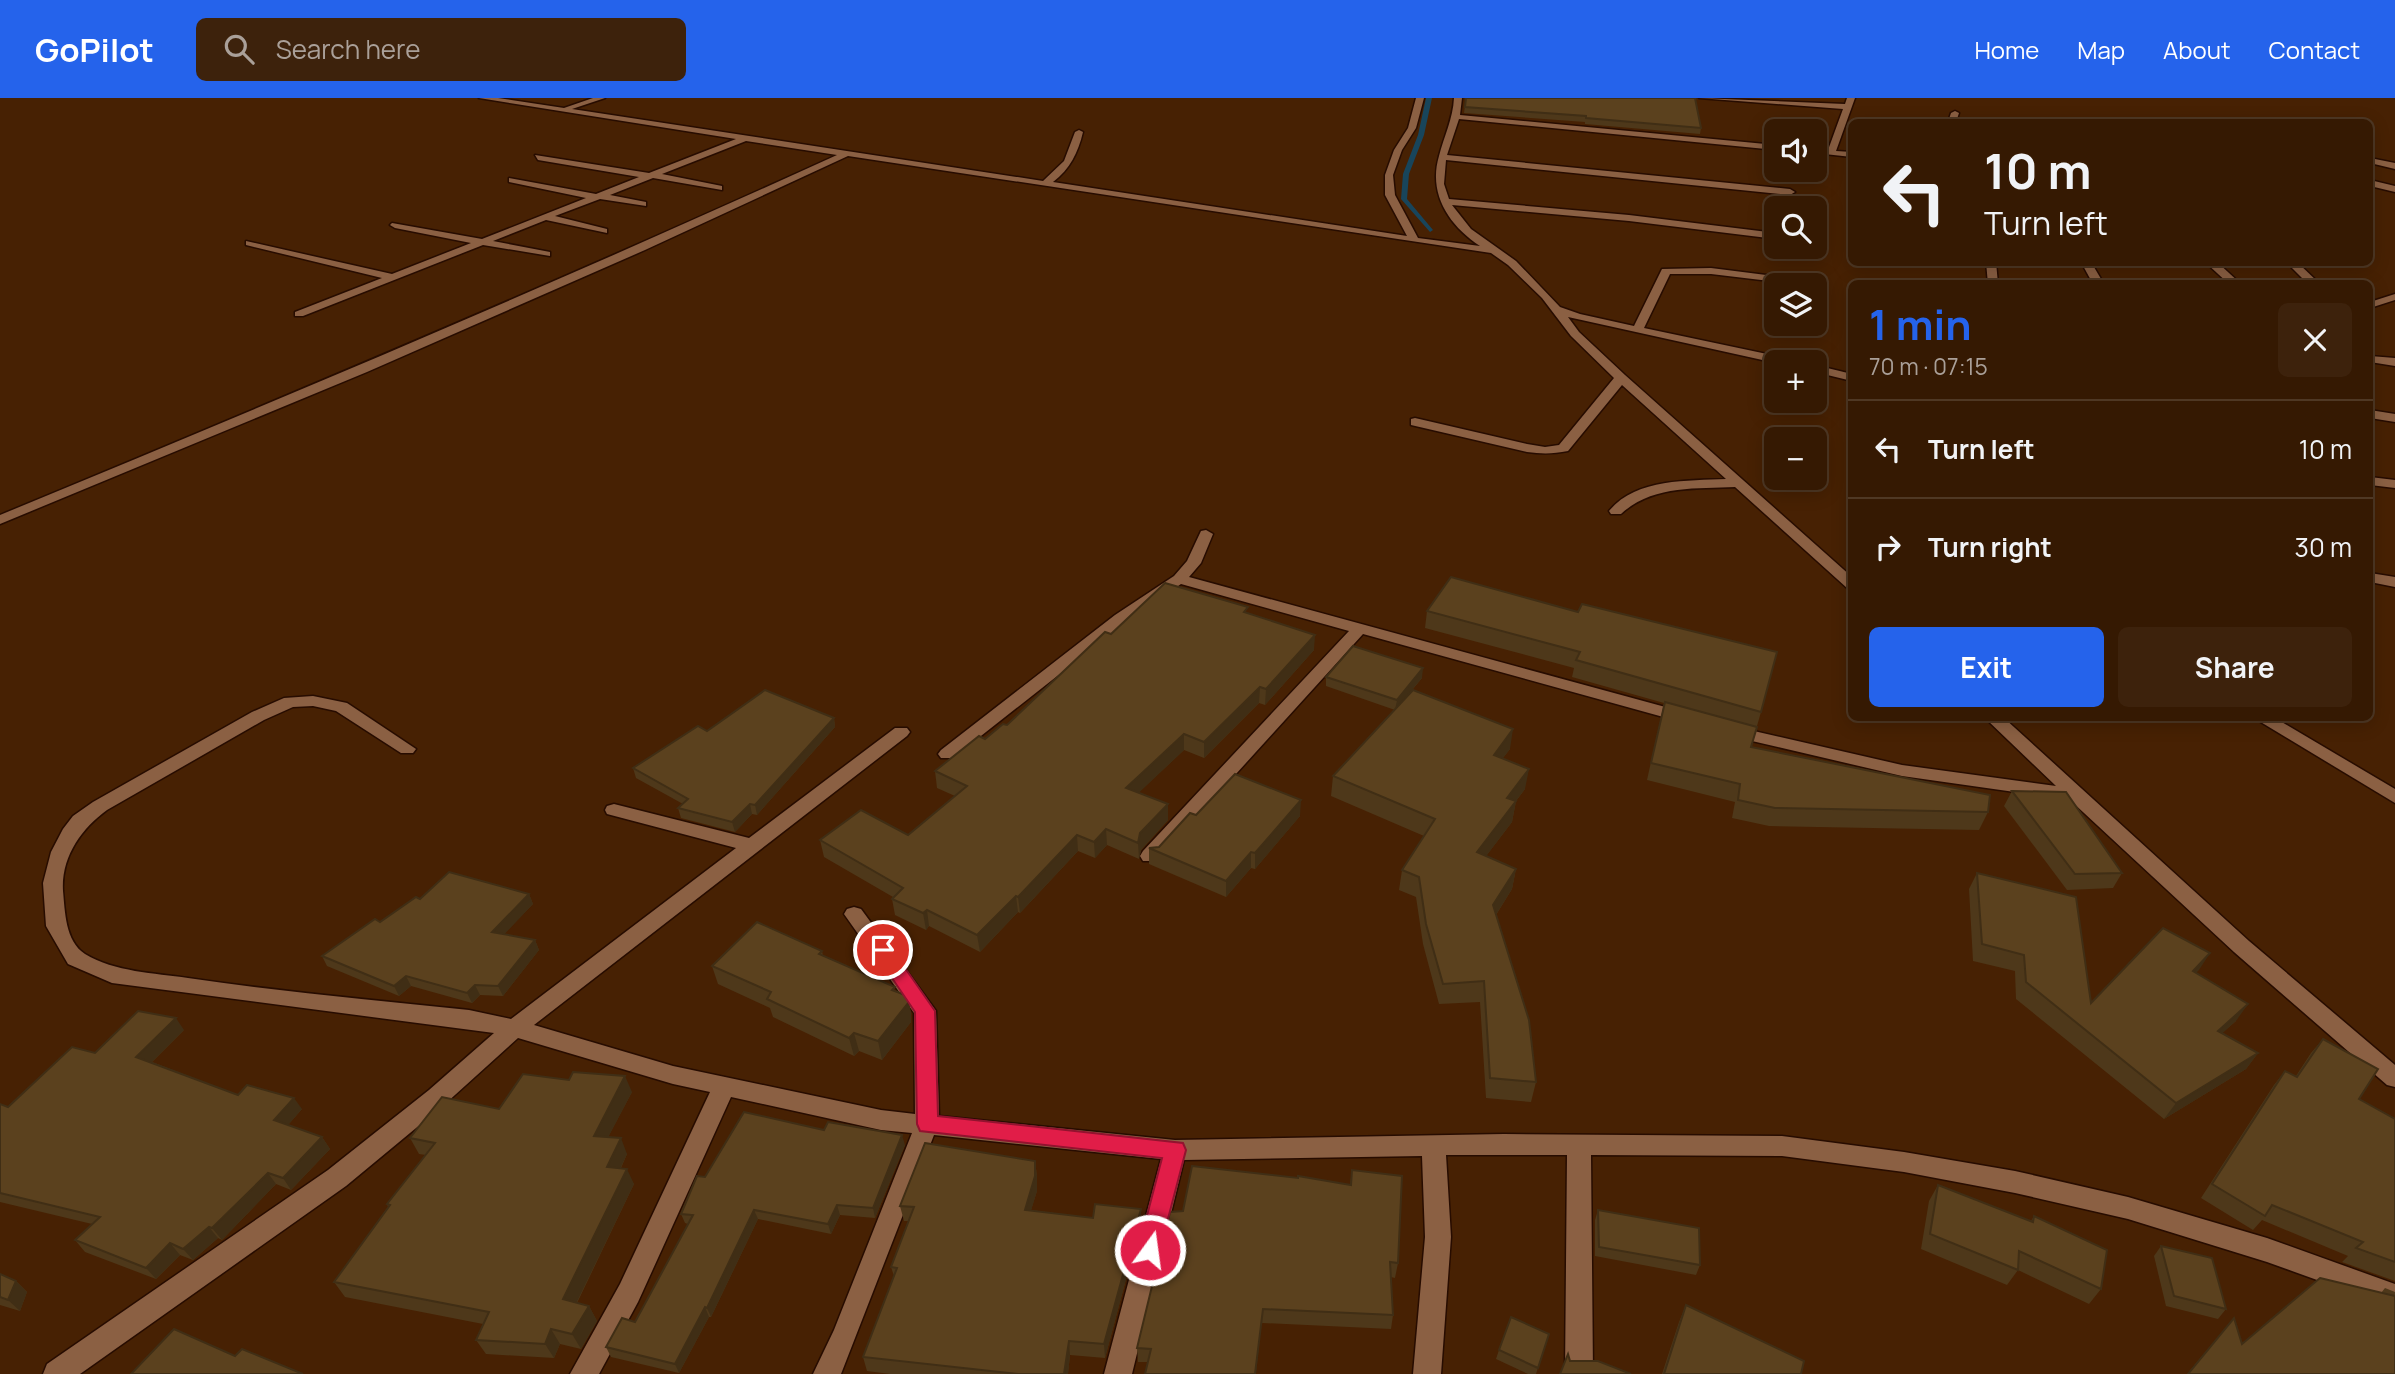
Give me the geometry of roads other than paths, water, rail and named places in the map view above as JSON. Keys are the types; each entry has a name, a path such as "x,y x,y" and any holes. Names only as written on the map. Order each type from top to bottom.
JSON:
{"street":[{"path":"483,98 1494,250"},
{"path":"562,110 601,98"},
{"path":"1414,240 1390,195 1389,175 1398,150 1412,128 1420,98"},
{"path":"1458,98 1458,117 1438,173 1443,201 1474,238 1494,250 1532,281 1575,334 1621,378 1848,581"},
{"path":"1703,98 1849,103 1831,153"},
{"path":"1953,119 1955,113"},
{"path":"1458,117 1764,146"},
{"path":"1045,184 1069,164 1075,153 1079,132"},
{"path":"299,314 747,138"},
{"path":"1827,152 1848,155"},
{"path":"0,520 363,369 641,248 848,153"},
{"path":"538,157 719,188"},
{"path":"1442,157 1790,192"},
{"path":"2373,162 2395,166"},
{"path":"512,180 643,204"},
{"path":"2373,184 2395,189"},
{"path":"1443,201 1629,218 1764,235"},
{"path":"546,217 604,231"},
{"path":"395,225 546,254"},
{"path":"249,243 392,277"},
{"path":"2215,266 2231,280"},
{"path":"2295,266 2311,280"},
{"path":"1639,328 1666,271 1711,271 1764,277"},
{"path":"2373,304 2395,297"},
{"path":"1556,309 1577,317 1639,328 1764,357"},
{"path":"2373,359 2395,362"},
{"path":"1827,372 1848,376"},
{"path":"1415,422 1527,448 1563,448 1621,378"},
{"path":"2373,414 2395,418"},
{"path":"2373,481 2395,484"},
{"path":"1616,511 1622,504 1645,492 1674,486 1738,483"},
{"path":"947,754 1121,618 1179,579 1194,563 1206,534"},
{"path":"2373,578 2395,582"},
{"path":"1179,579 1707,724 1927,777 2076,794"},
{"path":"1150,856 1360,628"},
{"path":"407,748 341,707 313,701 290,702 258,716 80,820 61,852 53,883 56,926 75,958 112,975 213,990 469,1019 514,1028 673,1075 881,1120 1175,1150 1434,1145 1782,1146 1904,1162 2128,1208 2267,1250 2395,1296"},
{"path":"1997,721 2308,1005 2395,1078"},
{"path":"2268,721 2395,797"},
{"path":"57,1374 337,1178 438,1097 514,1028 901,732"},
{"path":"614,810 751,845"},
{"path":"827,1374 845,1335 927,1124 925,1011 854,914"},
{"path":"584,1374 629,1293 724,1087"},
{"path":"1427,1374 1438,1237 1434,1145"},
{"path":"1579,1145 1579,1374"},
{"path":"1118,1374 1175,1150"}],"waterway":[{"path":"1429,98 1421,135 1406,174 1404,199 1430,230"}]}
